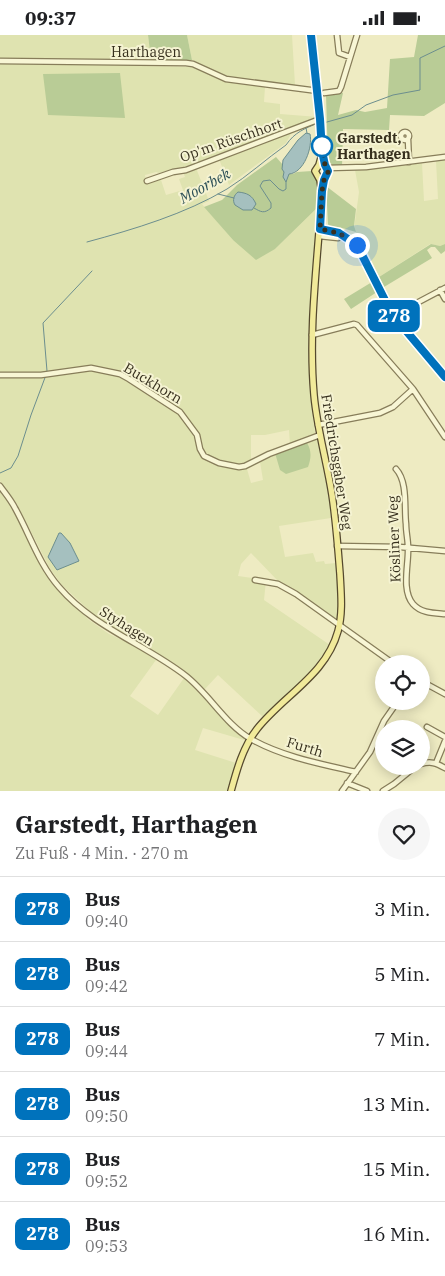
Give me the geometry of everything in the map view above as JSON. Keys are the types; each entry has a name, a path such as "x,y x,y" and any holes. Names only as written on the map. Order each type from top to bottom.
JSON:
{"main road":[{"path":"311,35 321,92 320,119 324,171"},
{"name":"Friedrichsgaber Weg","path":"231,791 240,761 250,739 265,719 321,665 334,641 339,625 340,585 332,494 318,425 312,372 312,335 324,171"}],"street":[{"path":"337,35 339,53 350,57"},
{"path":"321,92 339,91 342,87 357,35"},
{"name":"Harthagen","path":"0,61 186,63 193,64 226,79 321,92"},
{"name":"Op'm Rüschhort","path":"147,181 173,172 186,170 320,119"},
{"path":"408,139 409,162"},
{"path":"324,171 445,157"},
{"path":"319,233 339,233 357,245 383,298 394,315 445,377"},
{"path":"394,315 443,289 445,299"},
{"path":"312,335 354,323 357,325 413,389 445,437"},
{"name":"Buckhorn","path":"0,375 27,376 91,368 107,370 126,377 180,412 197,435 200,449 204,456 231,466 245,466 269,454 320,435"},
{"path":"318,425 380,413 392,407 413,389"},
{"name":"Kösliner Weg","path":"396,469 400,473 404,491 408,548 407,589 409,599 422,611 445,614"},
{"name":"Styhagen","path":"0,486 14,506 46,569 60,588 93,618 111,631 137,644 185,675 250,739"},
{"path":"337,546 445,551"},
{"path":"255,580 282,586 296,594 381,655"},
{"path":"430,686 445,694"},
{"path":"342,791 370,752 381,726 392,710"},
{"path":"430,729 445,737"},
{"name":"Furth","path":"250,739 290,755 356,772"},
{"path":"436,763 445,741"},
{"path":"430,762 445,768"},
{"path":"383,791 405,775"},
{"path":"347,783 368,791"}],"green space":[{"path":"0,35 148,35 151,60 137,61 138,66 192,67 225,82 265,87 264,102 280,104 280,114 318,117 276,135 184,168 145,175 146,182 160,177 166,195 183,190 179,179 185,177 183,172 196,168 209,201 202,204 233,240 275,249 318,207 309,381 315,433 330,499 331,518 279,526 285,557 313,553 316,562 324,561 325,564 336,563 339,598 337,625 296,596 276,586 277,580 251,553 241,564 238,576 266,580 264,600 330,645 311,671 263,717 218,675 204,690 187,673 94,615 61,584 49,567 17,504 0,481","holes":["289,430 290,444 251,461 251,435 265,435","260,462 263,480 251,483 247,469","59,533 57,570 49,557"]},
{"path":"148,35 187,35 192,60 151,60"},
{"path":"187,35 292,35 295,85 228,78 192,60"},
{"path":"418,35 445,35 445,103 424,116 390,115 389,130 343,129 342,167 334,167 328,160 326,95 343,93 338,115 356,110 365,112 387,108 390,59 414,57"},
{"path":"120,73 125,118 48,115 43,74"},
{"path":"292,132 286,143 229,185 219,159"},
{"path":"276,157 283,165 287,177 289,174 297,172 312,171 318,181 318,207 275,249 256,260 233,240 204,207 222,200 237,185"},
{"path":"445,160 445,244 440,246 430,244 379,277 365,246 354,229 359,192 355,170 422,163 424,201 438,199 436,161"},
{"path":"326,186 356,209 354,226 356,232 329,226"},
{"path":"431,244 440,246 445,244 445,251 441,254 435,247 431,247 427,250 432,258 384,287 379,277"},
{"path":"372,282 377,292 351,309 344,299"},
{"path":"303,442 309,446 310,458 308,467 286,474 280,470 275,453"},
{"path":"0,491 13,509 43,570 54,586 89,620 109,634 135,646 156,660 130,696 158,715 184,678 245,737 244,740 203,728 195,750 236,763 228,791 0,791"}],"water":[{"path":"306,133 310,134 311,139 309,152 303,164 294,173 289,174 286,182 283,177 283,160 298,140"},
{"path":"238,192 253,198 256,204 252,210 243,210 235,205 234,198"},
{"path":"59,533 70,543 79,561 57,570 48,557"}],"waterway":[{"name":"Moorbek","path":"327,122 352,115 366,105 393,95 420,90 420,58 445,46"},
{"name":"Moorbek","path":"87,242 159,220 211,198 242,179 286,145 296,134 318,123"},
{"name":"Moorbek","path":"306,128 307,133"},
{"path":"254,208 262,212 271,208 271,203 260,186 263,181 270,180 283,191 286,189 286,182"},
{"path":"218,194 234,198"},
{"name":"Moorbek","path":"47,371 43,323 92,271"},
{"name":"Moorbek","path":"0,473 11,468 18,456 46,375"}],"bus line":[{"name":"278","path":"311,35 318,91 322,151 328,171 322,191 320,229 339,233 355,242 389,308 445,377"}],"place":[{"name":"Garstedt, Harthagen","path":"322,146"}],"route":[{"path":"322,146 328,175 325,177 322,191 320,229 339,233 357,245"}]}
